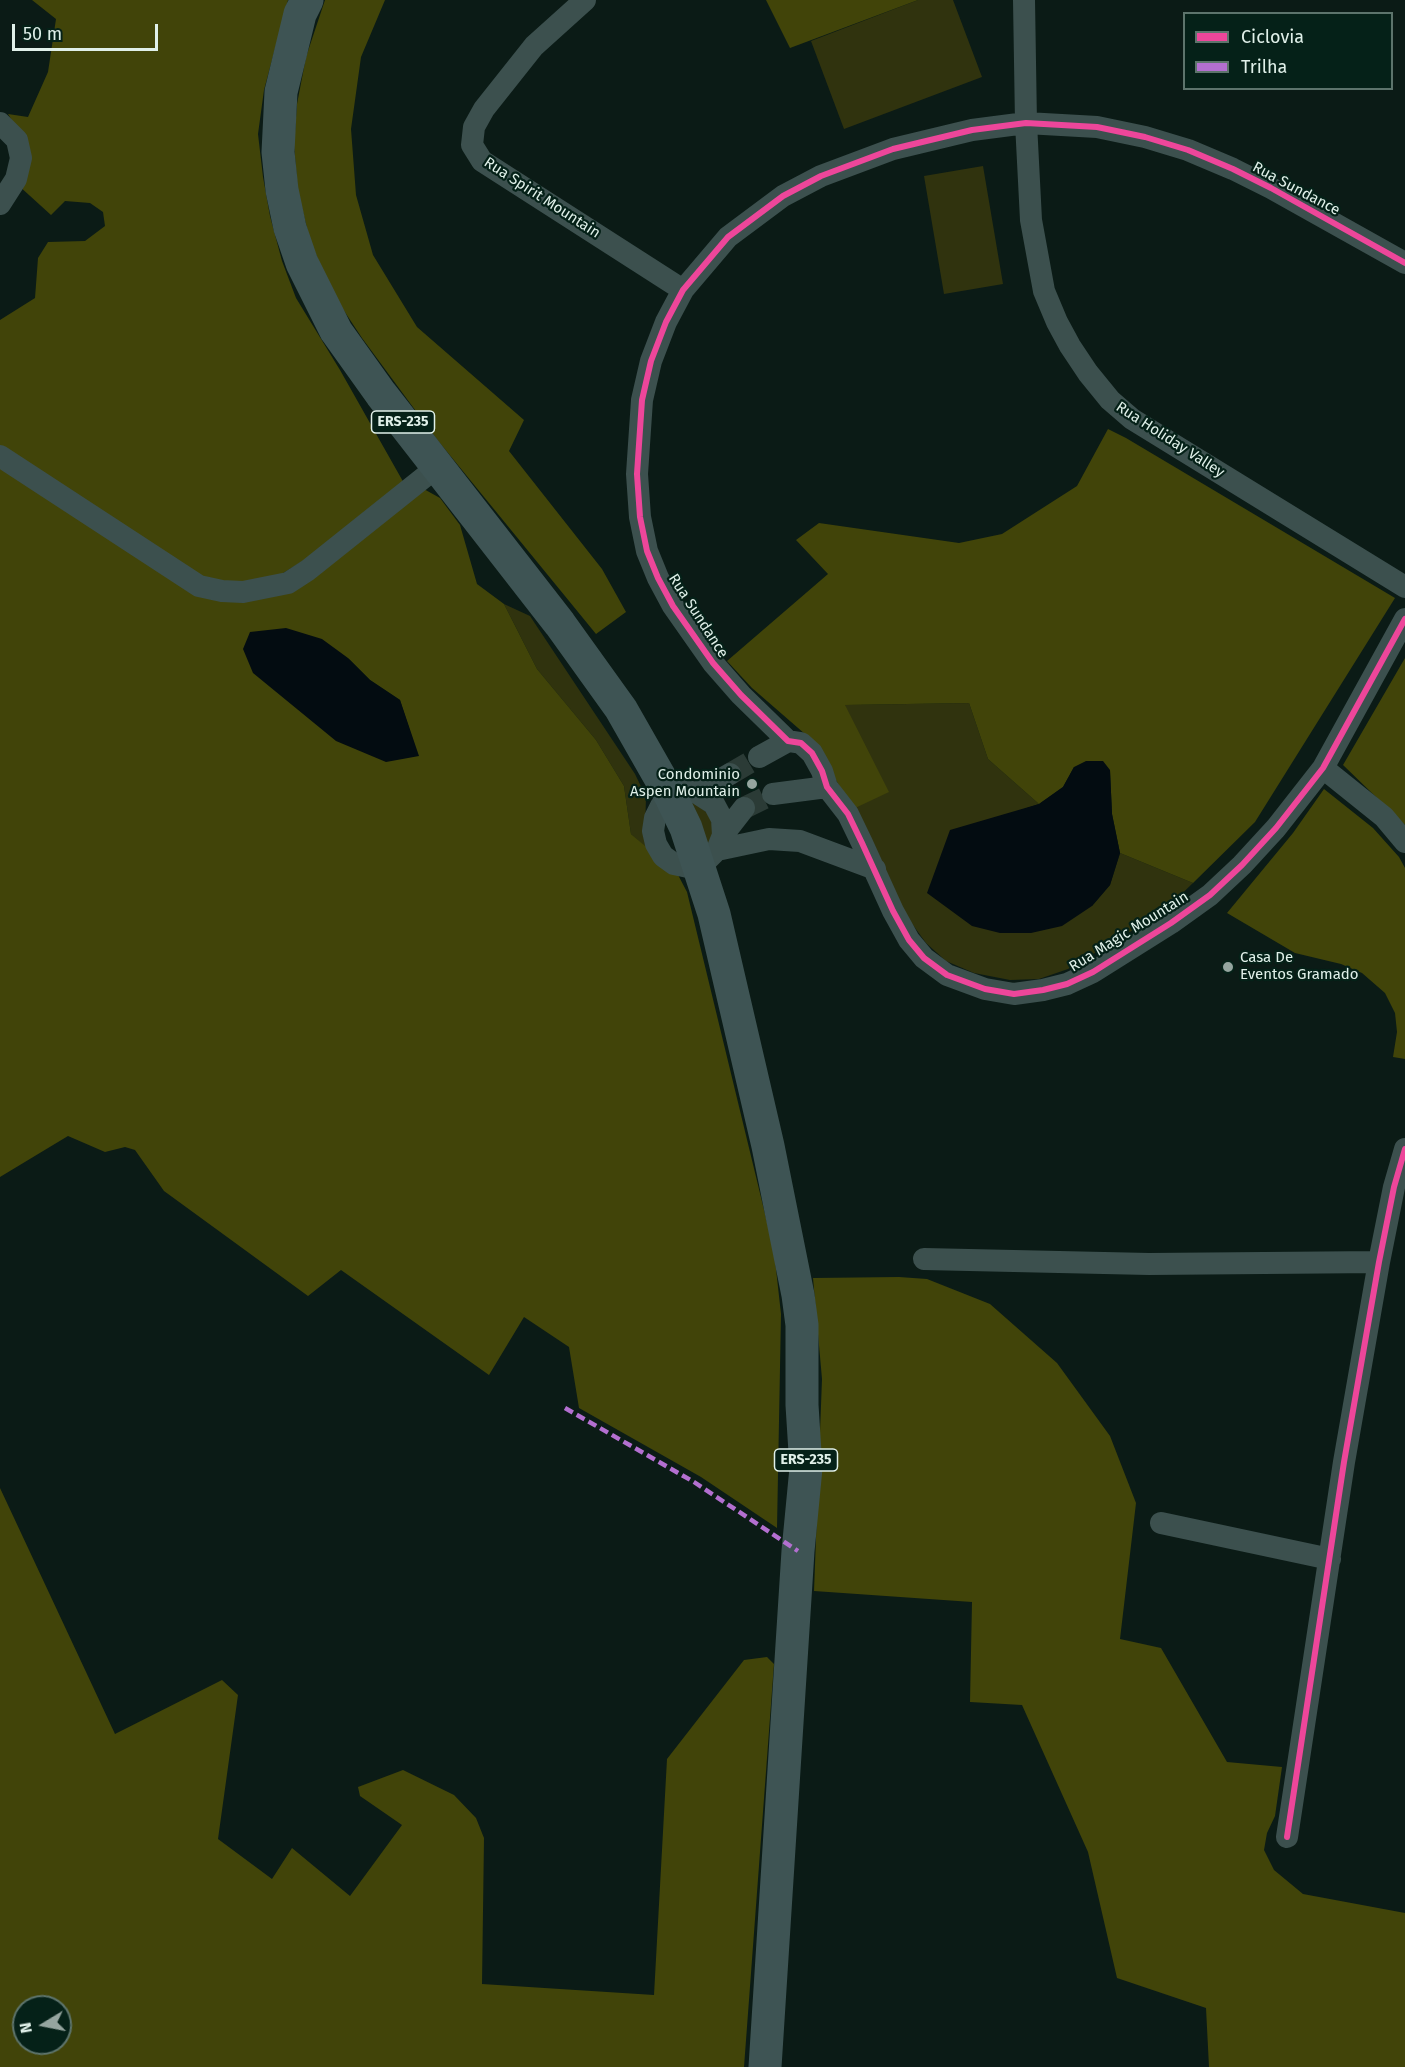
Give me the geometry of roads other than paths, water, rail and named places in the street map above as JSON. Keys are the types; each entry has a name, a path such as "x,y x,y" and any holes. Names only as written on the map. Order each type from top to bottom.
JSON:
{"main road":[{"name":"ERS-235","path":"307,0 300,14 288,60 282,92 278,152 282,190 290,228 302,264 336,331 437,467 560,624 684,794 686,828 713,850 714,914 791,1251 802,1325 802,1406 806,1468 798,1551 765,2067"}],"street":[{"name":"Rua Spirit Mountain","path":"585,0 534,46 484,109 474,126 472,145 482,161 683,290"},
{"name":"Rua Holiday Valley","path":"1024,0 1026,123 1031,220 1044,291 1057,322 1088,373 1110,400 1132,418 1405,587"},
{"path":"0,123 17,140 21,158 16,179 0,204"},
{"name":"Rua Sundance","path":"827,788 822,771 812,753 801,743 788,741 741,695 700,646 673,606 658,578 647,551 640,517 637,474 642,400 651,361 666,322 683,290 728,237 783,196 850,164 915,143 972,130 1026,123 1097,127 1144,137 1188,150 1271,188 1405,263"},
{"path":"0,456 199,586 222,591 243,592 288,584 437,467"},
{"name":"Rua Magic Mountain","path":"827,788 848,814 893,911 909,940 924,958 946,975 985,989 1014,994 1067,984 1093,972 1171,923 1210,896 1242,866 1276,828 1323,768 1405,618"},
{"path":"759,757 788,741"},
{"path":"1323,768 1384,817 1405,842"},
{"path":"684,794 730,774"},
{"path":"773,794 827,788"},
{"path":"713,850 744,808"},
{"path":"713,850 769,839 800,841 875,869"},
{"path":"1287,1837 1344,1462 1379,1262 1394,1187 1405,1149"},
{"path":"924,1259 1149,1264 1379,1262"},
{"path":"1161,1523 1329,1559"}],"tunnel":[{"path":"730,774 759,757"},
{"path":"744,808 773,794"}],"place":[{"name":"Condominio Aspen Mountain","path":"752,784"},
{"name":"Casa De Eventos Gramado","path":"1228,967"}]}
